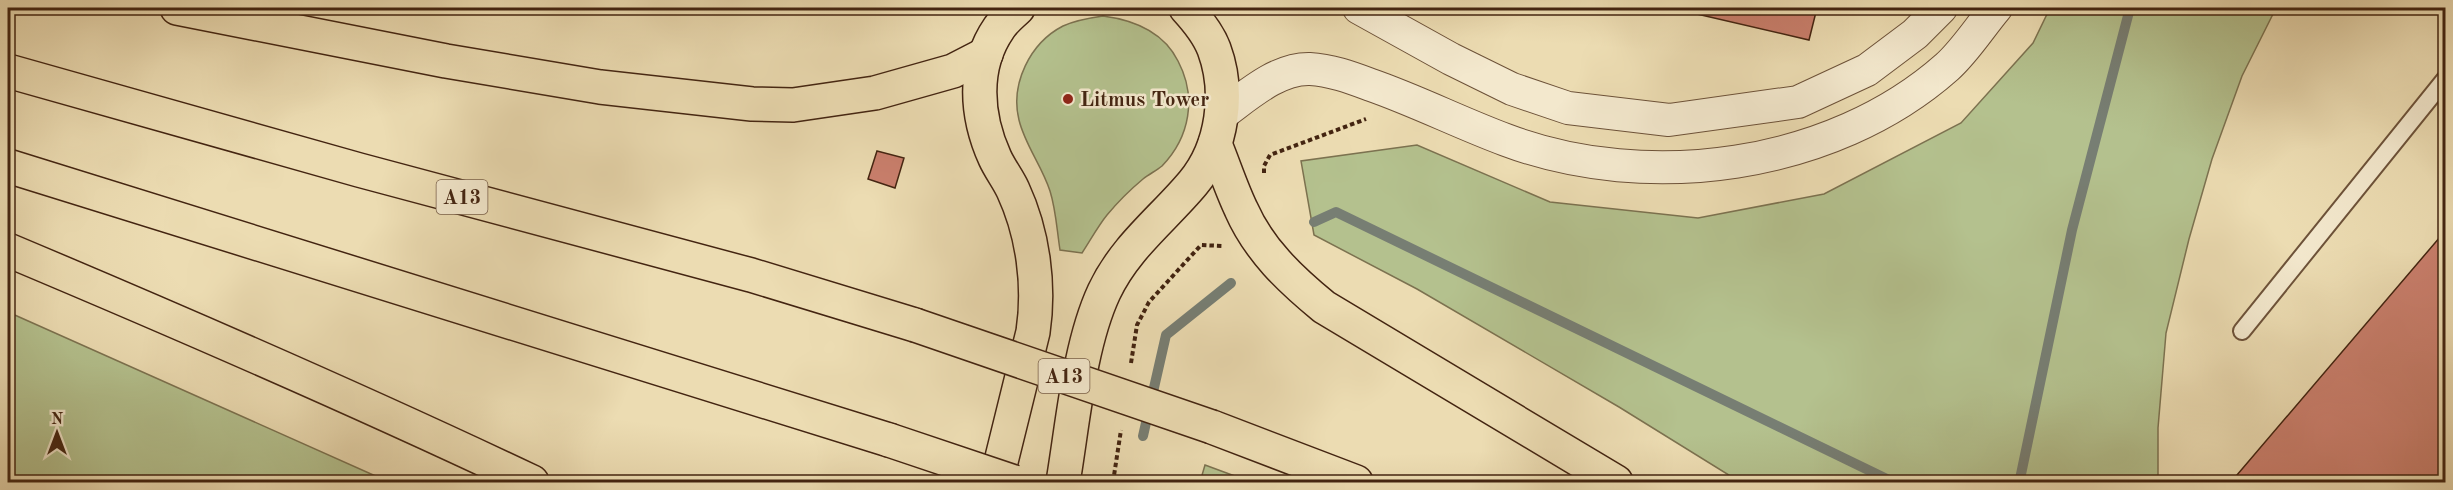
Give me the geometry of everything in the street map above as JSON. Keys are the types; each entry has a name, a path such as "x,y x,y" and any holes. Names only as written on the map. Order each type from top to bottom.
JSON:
{"main road":[{"path":"177,8 446,61 600,87 752,104 793,105 875,93 953,71 986,54"},
{"path":"996,483 1033,332 1036,311 1035,274 1030,240 1013,190 996,160 983,122 979,77 986,54 999,28 1018,8"},
{"path":"1186,8 1201,24 1214,50 1222,83 1219,129 1241,210 1265,251 1299,287 1324,307 1616,483"},
{"name":"A13","path":"8,71 359,170 751,276 915,325 1212,427 1356,483"},
{"path":"1063,483 1089,332 1105,291 1124,258 1140,238 1195,181 1219,129"},
{"path":"8,166 889,440 1014,483"},
{"path":"8,250 181,322 365,403 532,483"}],"street":[{"path":"1359,8 1512,89 1568,108 1669,120 1798,102 1867,70 1915,33 1941,8"},
{"path":"1219,129 1284,73 1309,69 1344,76 1415,102 1507,141 1563,156 1598,163 1651,167 1736,162 1771,156 1822,141 1870,120 1907,98 1948,66 1996,8"}],"lane":[{"path":"2242,331 2445,78"}],"path":[{"path":"1264,176 1264,166 1270,155 1377,115"},
{"path":"1130,370 1137,326 1149,302 1201,245 1227,246"},
{"path":"1113,483 1121,426"}],"green space":[{"path":"2050,8 2276,8 2242,76 2212,159 2189,239 2166,333 2158,428 2158,482 1740,482 1619,407 1417,289 1314,235 1301,161 1417,145 1550,202 1698,218 1824,194 1961,123 2033,43"},
{"path":"1103,16 1126,20 1146,29 1156,35 1172,51 1184,75 1189,102 1188,116 1172,155 1115,206 1100,224 1082,253 1060,250 1052,198 1019,120 1017,93 1025,66 1032,54 1051,33 1073,22"},
{"path":"8,312 389,482 8,482"},
{"path":"1205,465 1251,482 1200,482"}],"building":[{"path":"1671,8 1817,8 1809,40"},
{"path":"877,151 904,158 895,188 868,179"},
{"path":"2446,230 2446,482 2231,482"}],"waterway":[{"path":"2016,482 2020,479 2072,230 2130,8"},
{"path":"1314,222 1336,212 1893,482"},
{"path":"1143,436 1166,335 1231,283"}],"place":[{"name":"Litmus Tower","path":"1068,99"}]}
